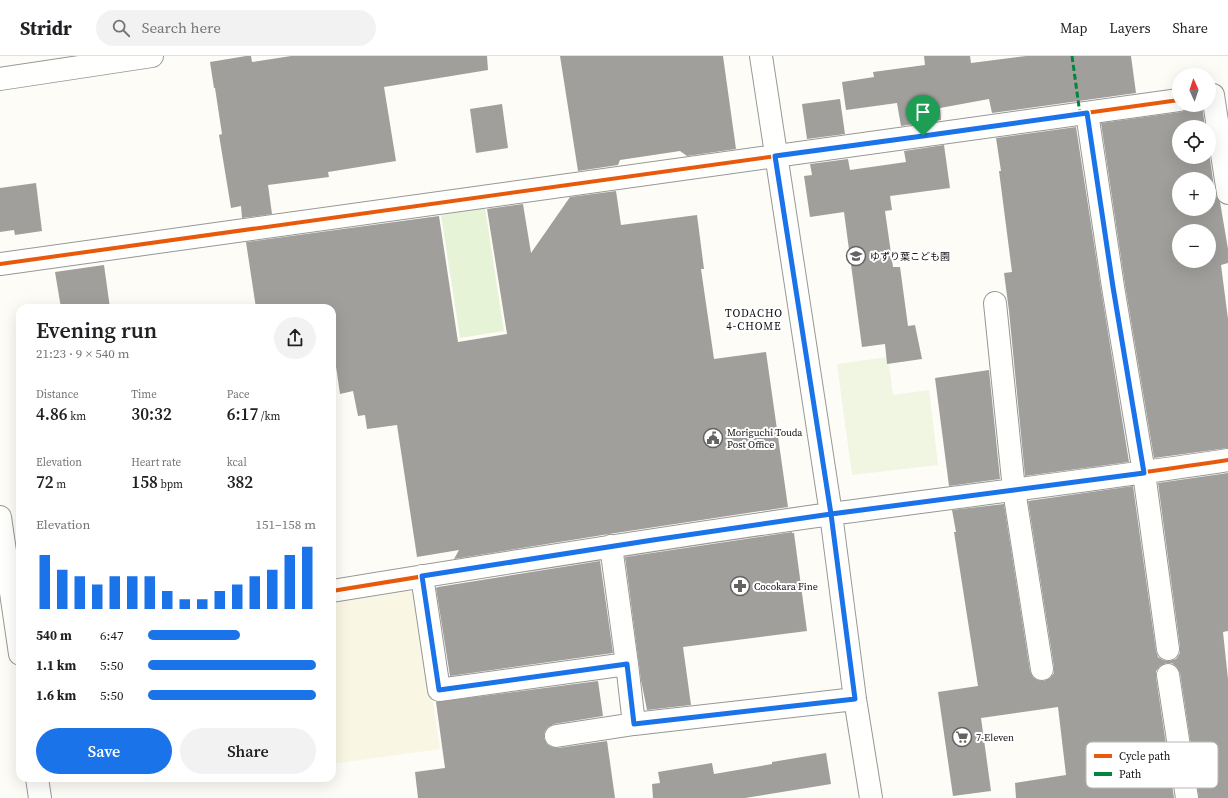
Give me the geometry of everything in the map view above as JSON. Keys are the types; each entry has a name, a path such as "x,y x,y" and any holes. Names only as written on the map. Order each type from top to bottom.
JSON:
{"street":[{"path":"0,79 152,56"},
{"path":"761,56 775,156 831,514 855,699 871,798"},
{"path":"1217,95 1228,193"},
{"path":"0,264 1172,101"},
{"path":"1087,113 1113,287 1144,473 1168,649"},
{"path":"995,303 1014,490 1042,669"},
{"path":"336,590 611,546 831,514 1144,473 1228,460"},
{"path":"0,517 15,637"},
{"path":"611,546 634,724"},
{"path":"422,576 439,690 627,664"},
{"path":"1168,675 1178,742"},
{"path":"556,736 634,724 855,699"},
{"path":"38,782 40,798"},
{"path":"1185,788 1187,798"}],"shaded area":[{"path":"404,586 417,595 440,749 336,763 336,597"}],"green space":[{"path":"485,208 504,331 460,338 441,215"},
{"path":"888,357 893,395 929,390 938,465 852,475 837,364"}],"building":[{"path":"251,56 252,62 291,56 487,56 488,70 384,87 396,161 328,172 329,177 268,185 272,214 242,218 241,206 231,208 219,135 222,134 210,62"},
{"path":"560,56 723,56 736,149 687,156 680,151 620,160 618,165 578,171"},
{"path":"924,56 970,56 971,63 1026,56 1131,56 1136,93 992,113 989,99 940,108 941,120 901,126 897,103 846,110 842,82 874,77 873,72 925,65"},
{"path":"840,99 845,134 807,139 802,104"},
{"path":"502,104 508,148 476,153 470,109"},
{"path":"1181,112 1203,112 1204,120 1172,120 1172,164 1211,164 1212,172 1172,172 1172,216 1216,216 1216,196 1220,202 1228,249 1228,263 1221,265 1228,319 1228,448 1154,458 1125,285 1101,123"},
{"path":"1076,127 1129,462 1025,476 1004,273 1012,272 996,138"},
{"path":"944,145 950,188 890,196 892,210 885,211 893,267 900,267 908,326 915,325 922,359 887,364 885,344 862,347 844,212 810,217 804,176 812,175 810,164 848,159 850,170 906,162 904,151"},
{"path":"36,183 42,231 15,235 14,230 0,232 0,188"},
{"path":"616,191 621,225 697,215 704,269 701,269 714,359 766,352 788,507 454,559 459,550 417,557 397,425 367,429 365,415 358,416 353,391 340,394 336,367 336,304 255,304 246,242 439,216 458,342 507,334 487,209 523,204 531,253 570,197"},
{"path":"104,265 109,304 60,304 55,272"},
{"path":"989,370 1000,479 949,486 935,378"},
{"path":"1228,473 1228,631 1223,632 1228,679 1228,798 1199,798 1197,788 1218,788 1218,742 1190,742 1180,673 1177,667 1172,663 1166,663 1160,666 1156,671 1166,742 1086,742 1086,788 1173,788 1174,798 1016,798 1015,783 1066,775 1058,707 981,718 991,791 953,796 938,692 978,686 954,532 956,532 952,510 1004,504 1030,671 1033,677 1037,680 1044,681 1050,678 1054,673 1054,667 1028,501 1133,486 1156,651 1158,657 1169,661 1176,659 1180,653 1158,483"},
{"path":"792,532 794,533 807,631 683,647 691,705 647,710 641,680 625,557"},
{"path":"600,561 613,653 450,676 436,588"},
{"path":"598,681 603,716 554,724 548,727 545,731 544,738 547,744 551,747 558,748 607,741 615,798 418,798 415,772 445,768 436,702"},
{"path":"826,753 831,784 745,798 653,798 652,784 660,783 658,772 712,763 714,774"}],"marked path":[{"path":"1072,56 1080,114"}],"cycle path":[{"path":"0,264 1172,101"},
{"path":"336,590 706,532 1228,460"}],"place":[{"name":"ゆずり葉こども園","path":"856,256"},
{"name":"Moriguchi Touda Post Office","path":"713,438"},
{"name":"Cocokara Fine","path":"740,586"},
{"name":"7-Eleven","path":"962,737"}],"district":[{"name":"TODACHO 4-CHOME","path":"754,319"}],"route":[{"path":"923,136 775,156 831,514 422,576 439,690 627,664 634,724 855,699 831,514 1144,473 1113,287 1087,113 923,136"}]}
